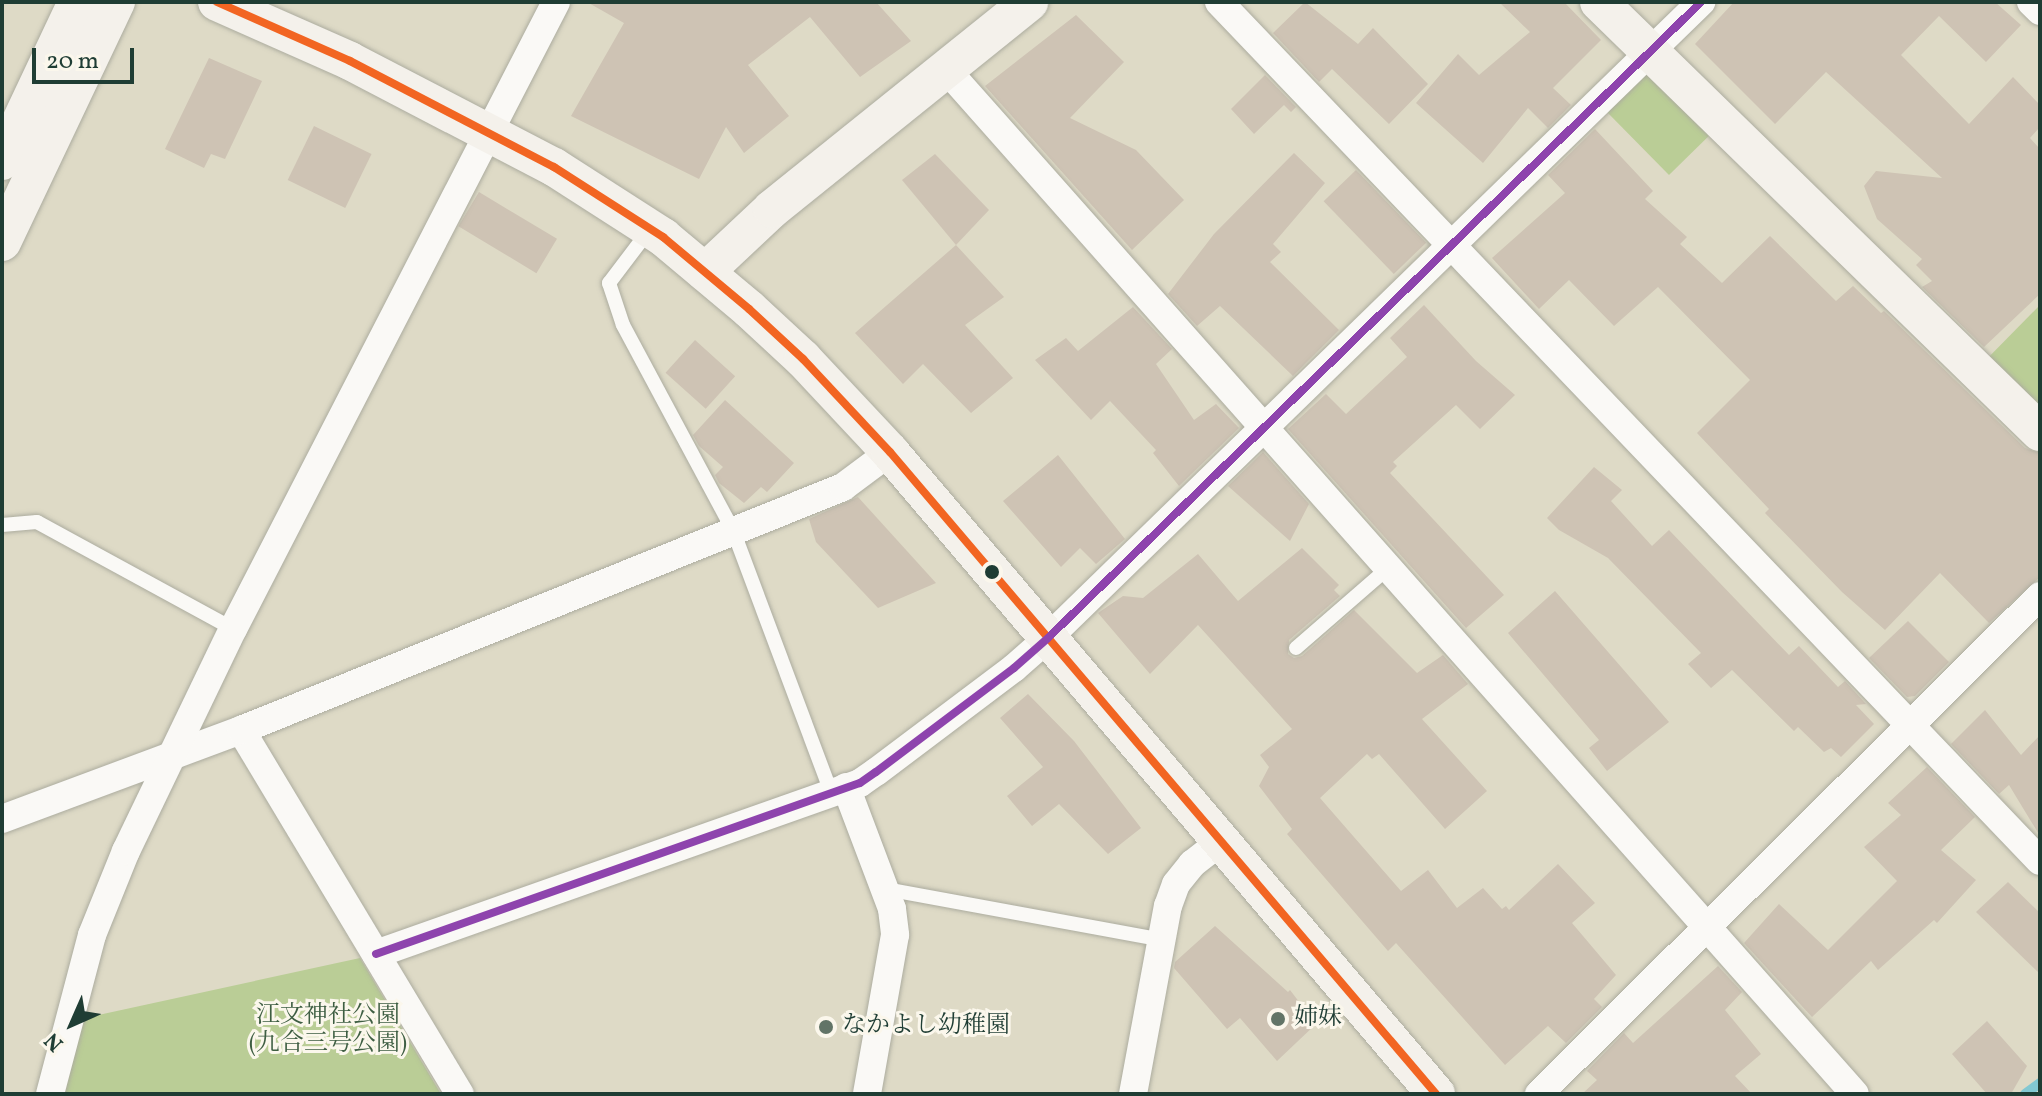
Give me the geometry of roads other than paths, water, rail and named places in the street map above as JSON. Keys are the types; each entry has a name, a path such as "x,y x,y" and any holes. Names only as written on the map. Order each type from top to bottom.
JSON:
{"street":[{"path":"5,147 77,2"},
{"path":"2,242 116,2"},
{"path":"217,2 350,61 489,130 650,229 705,272 803,359 890,452 1436,1094"},
{"path":"50,1094 92,935 126,851 233,629 556,2"},
{"path":"705,272 772,209 1029,2"},
{"path":"1219,2 2040,861"},
{"path":"1599,2 2040,432"},
{"path":"376,954 839,790 876,772 1014,668 1048,638 1701,2"},
{"path":"2031,2 2040,11"},
{"path":"945,68 1855,1094"},
{"path":"2,819 241,730 843,487 890,452"},
{"path":"1539,1094 2040,596"},
{"path":"241,730 460,1094"},
{"path":"839,790 885,889 892,909 895,935 867,1094"},
{"path":"1133,1094 1162,940 1176,884 1192,864 1221,841"}],"lane":[{"path":"650,229 609,283 623,325 733,530 839,790"},
{"path":"2,525 37,522 233,629"},
{"path":"1296,648 1388,568"},
{"path":"885,889 1162,940"}],"waterway":[{"path":"2025,1094 2040,1083"}],"place":[{"name":"姉妹","path":"1278,1019"},
{"name":"なかよし幼稚園","path":"826,1027"}],"park label":[{"name":"江文神社公園 (九合三号公園)","path":"328,1031"}]}
